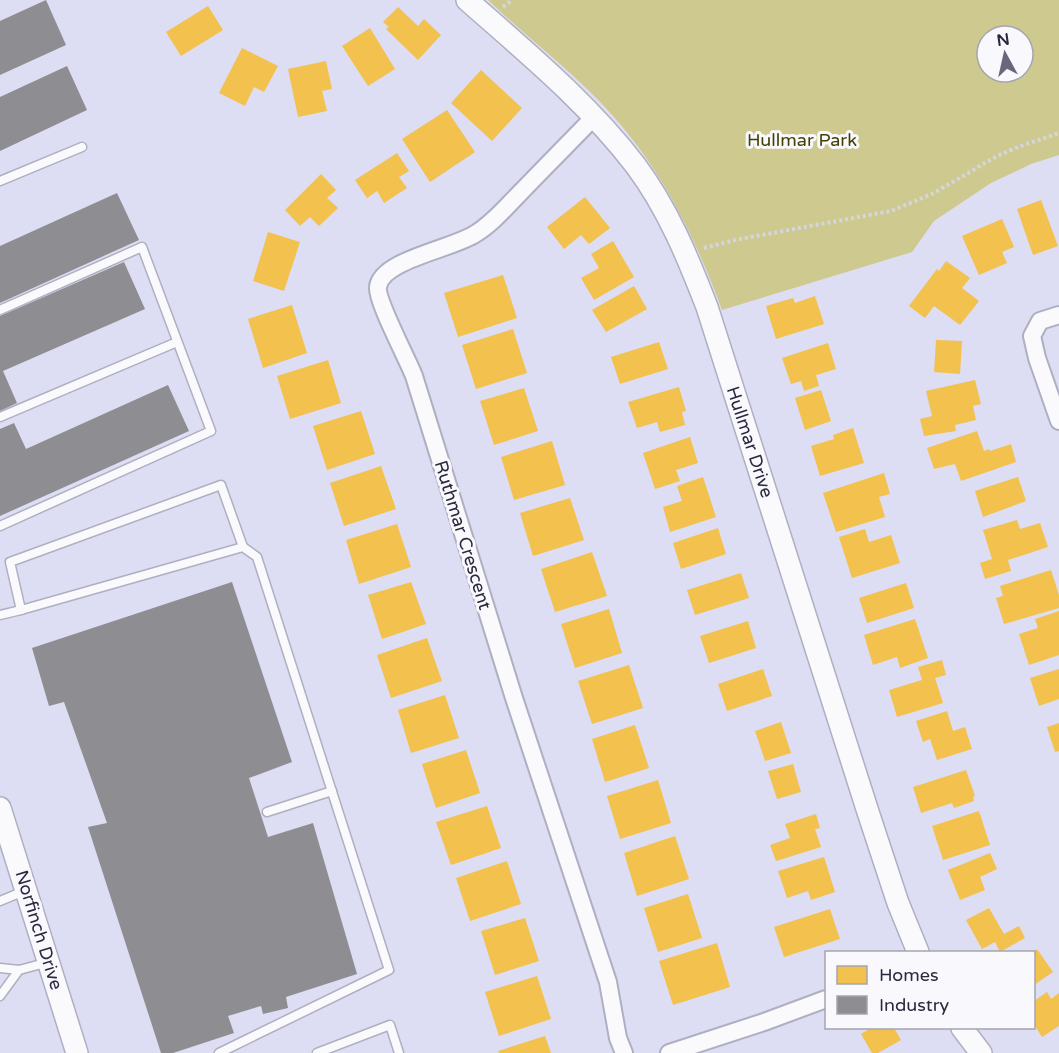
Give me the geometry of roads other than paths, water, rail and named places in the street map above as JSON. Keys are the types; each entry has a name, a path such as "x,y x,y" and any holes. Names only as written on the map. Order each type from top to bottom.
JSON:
{"street":[{"name":"Hullmar Drive","path":"467,0 571,92 635,166 655,195 686,254 707,308 912,950"},
{"name":"Ruthmar Crescent","path":"593,118 498,215 476,234 453,245 403,261 382,276 378,287 379,298 414,376 514,698 608,982 618,1038 624,1053"},
{"path":"1059,315 1040,321 1032,336 1059,421"},
{"name":"Norfinch Drive","path":"0,808 77,1053"},
{"path":"669,1053 825,999"},
{"path":"963,1029 981,1053"}],"lane":[{"path":"0,181 82,147"},
{"path":"0,310 142,247 211,431 0,526"},
{"path":"0,417 177,342"},
{"path":"21,610 9,562 221,485 243,547 257,557 389,970 219,1053"},
{"path":"0,615 243,547"},
{"path":"267,812 332,791"},
{"path":"0,901 26,890"},
{"path":"0,968 20,970 49,962"},
{"path":"0,996 20,970"},
{"path":"317,1053 390,1025 399,1053"}],"park label":[{"name":"Hullmar Park","path":"802,140"}]}
